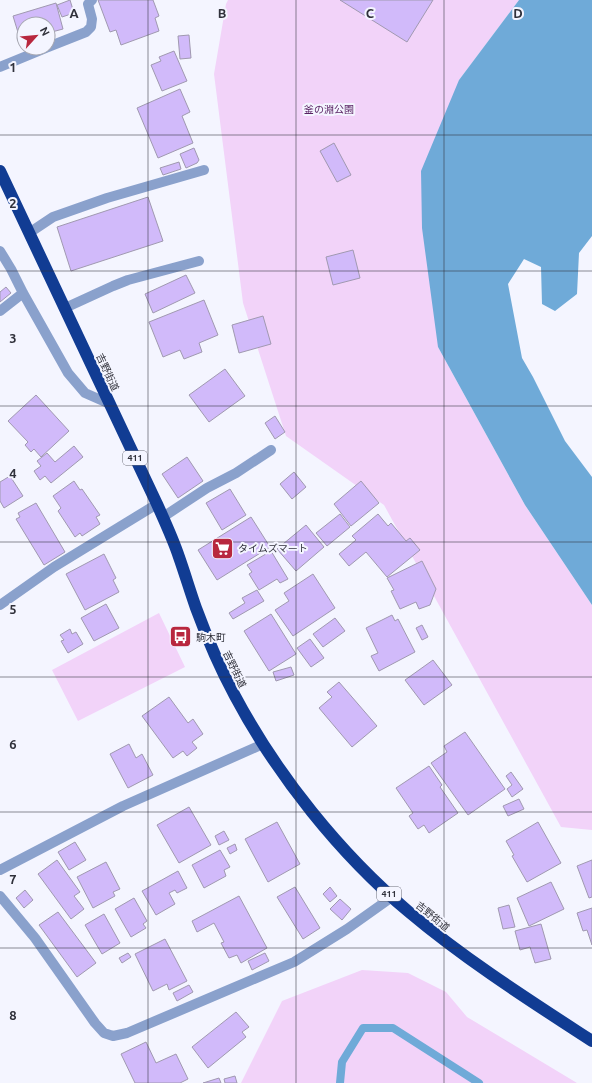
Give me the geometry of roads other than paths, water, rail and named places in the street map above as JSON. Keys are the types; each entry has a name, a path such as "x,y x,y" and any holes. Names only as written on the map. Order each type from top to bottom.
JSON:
{"highway":[{"name":"吉野街道","path":"0,171 163,517 179,556 213,650 235,696 263,744 290,784 334,838 392,897 408,911 455,948 514,990 592,1041"}],"street":[{"path":"56,44 86,32 91,28 92,19 88,4 92,0"},
{"path":"0,67 27,56"},
{"path":"29,233 53,218 107,198 204,170"},
{"path":"0,251 68,374 84,393 110,404"},
{"path":"65,308 128,280 198,260"},
{"path":"0,311 23,293"},
{"path":"163,517 207,488 236,473 271,450"},
{"path":"0,605 54,568 157,504"},
{"path":"0,870 123,806 263,744"},
{"path":"0,896 35,938 95,1024 104,1033 113,1036 126,1033 294,962 347,929 392,897"}],"water":[{"path":"519,0 592,0 592,236 579,253 577,294 555,311 542,304 541,267 524,259 508,284 522,358 565,441 592,477 592,605 525,505 438,347 422,228 421,171 459,80"}],"waterway":[{"path":"340,1083 342,1062 363,1028 393,1028 479,1083"}],"place":[{"name":"タイムズマート","path":"222,548"},
{"name":"駒木町","path":"181,637"}],"park label":[{"name":"釜の淵公園","path":"329,109"}]}
